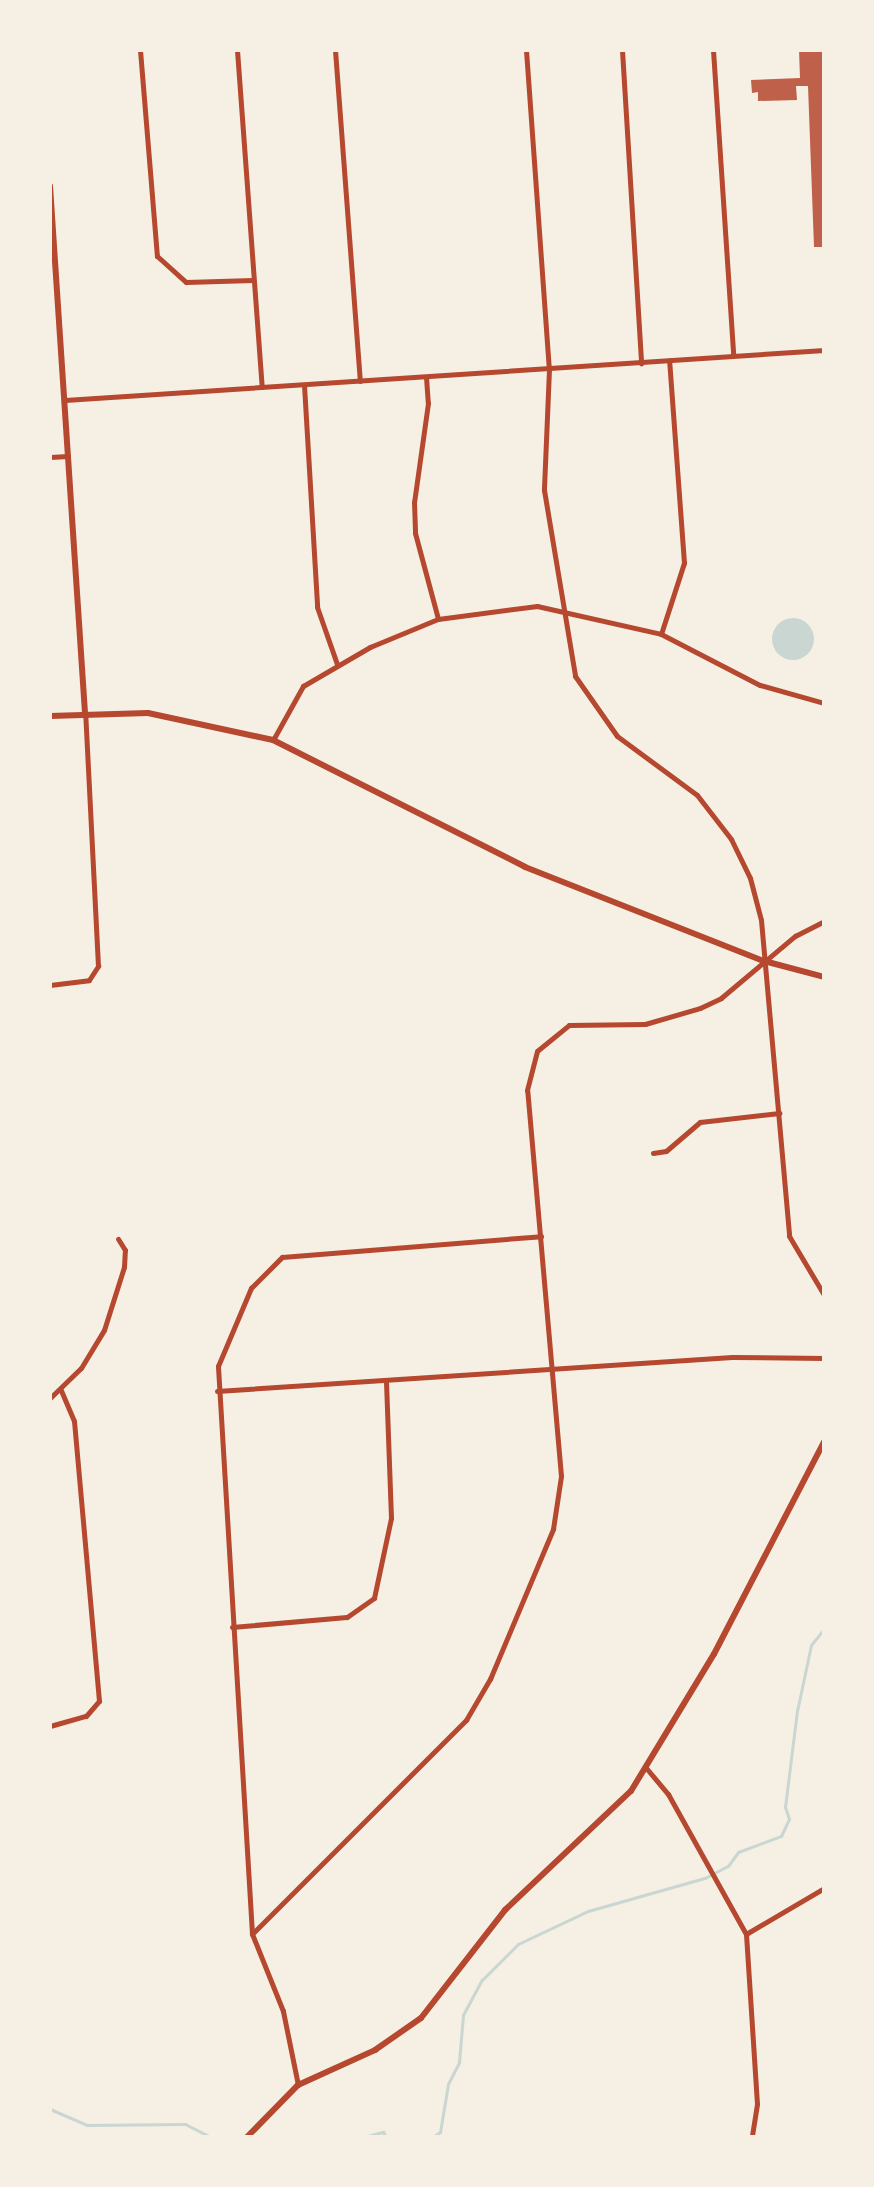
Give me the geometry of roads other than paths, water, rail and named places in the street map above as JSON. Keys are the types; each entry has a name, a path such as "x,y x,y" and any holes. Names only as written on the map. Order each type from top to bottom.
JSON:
{"street":[{"path":"140,50 157,256 186,282 253,280"},
{"path":"237,50 262,387"},
{"path":"335,50 360,381"},
{"path":"526,50 549,369 544,490 575,676 597,713 617,736 697,795 731,839 754,892 764,961 789,1236 824,1295"},
{"path":"622,50 641,363"},
{"path":"713,50 733,355"},
{"path":"50,186 98,959 90,979 50,985"},
{"path":"65,400 824,350"},
{"path":"661,634 684,563 669,361"},
{"path":"426,377 415,533 438,619"},
{"path":"304,385 317,607 337,664"},
{"path":"50,457 68,456"},
{"path":"273,740 303,686 337,664 438,619 537,606 661,634 760,685 824,703"},
{"path":"50,716 85,713 184,717 273,740 525,867 764,961 824,977"},
{"path":"252,1934 455,1732 480,1699 558,1512 561,1476 527,1090 537,1051 558,1031 584,1021 645,1024 683,1015 721,998 795,936 824,921"},
{"path":"653,1153 666,1151 700,1122 779,1113"},
{"path":"298,2085 283,2011 252,1934 217,1391 218,1366 251,1288 282,1257 541,1236"},
{"path":"50,1398 61,1390 104,1330 124,1267 125,1250 118,1239"},
{"path":"217,1391 732,1357 824,1358"},
{"path":"232,1627 347,1617 374,1598 391,1518 386,1381"},
{"path":"50,1726 86,1716 99,1701 74,1421 61,1390"},
{"path":"247,2137 298,2085 375,2050 421,2018 505,1910 605,1820 647,1769 824,1442"},
{"path":"647,1769 712,1869 746,1934 757,2104 752,2137"},
{"path":"746,1934 824,1888"}],"waterway":[{"path":"433,2137 440,2132 448,2084 459,2062 463,2015 482,1980 518,1944 588,1911 705,1878 728,1866 738,1852 781,1836 789,1819 785,1807 797,1711 811,1645 824,1629"},
{"path":"50,2109 87,2125 185,2124 211,2137"},
{"path":"364,2137 383,2132 386,2137"}]}
